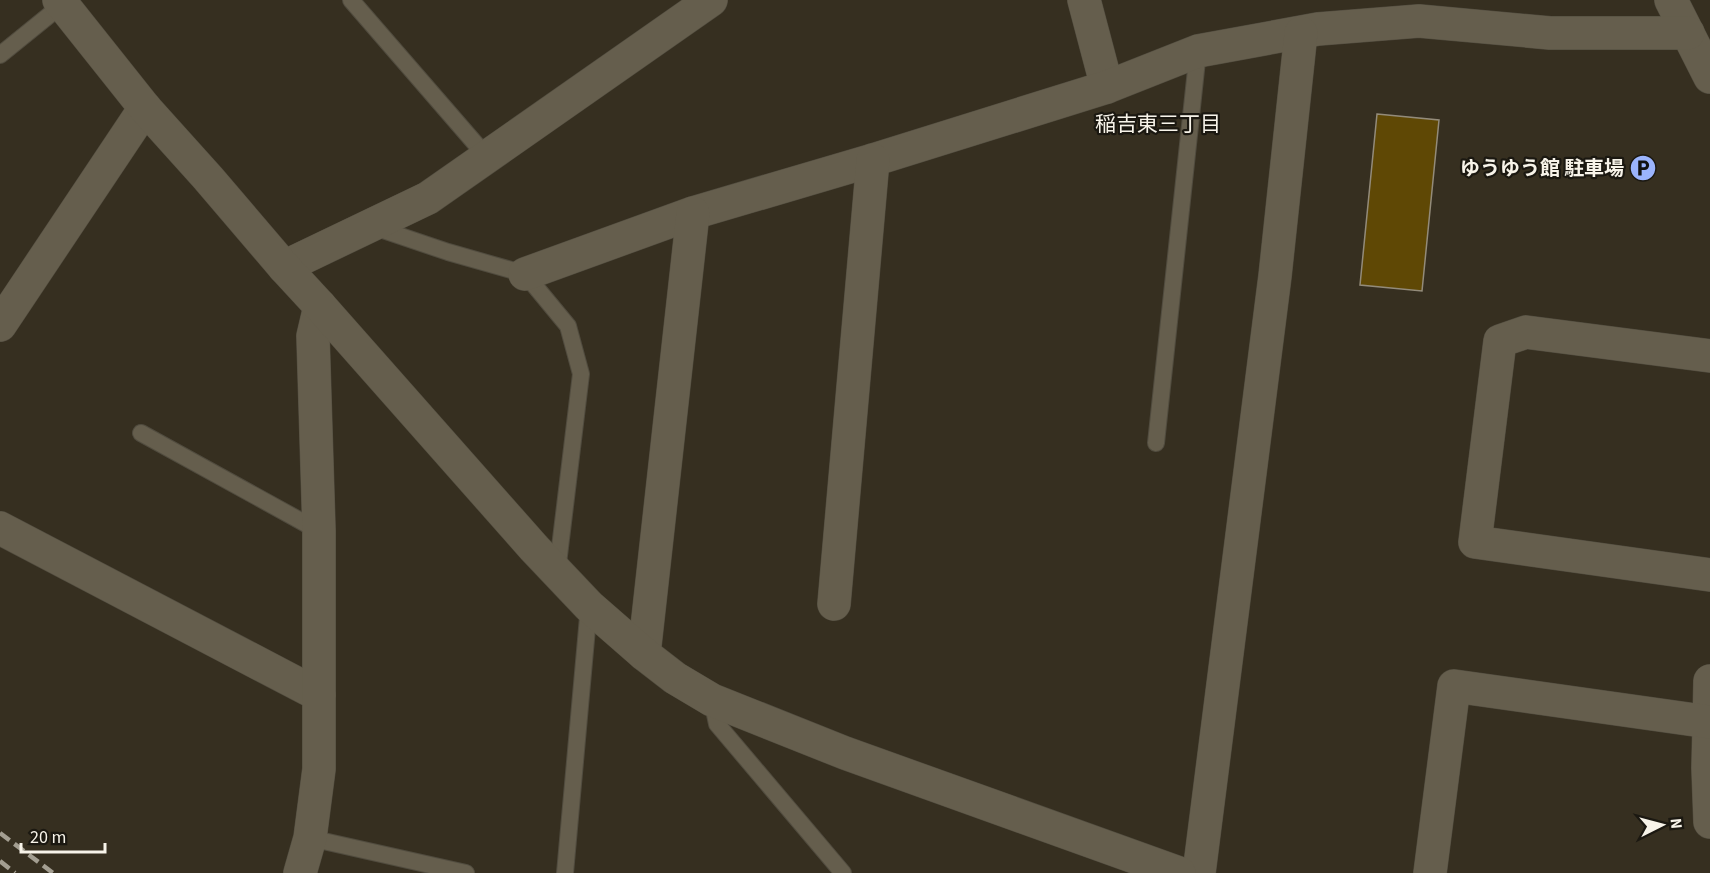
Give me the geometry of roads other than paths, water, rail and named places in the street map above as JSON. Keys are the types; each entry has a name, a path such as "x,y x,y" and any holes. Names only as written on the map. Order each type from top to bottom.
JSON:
{"street":[{"path":"284,267 428,198 711,0"},
{"path":"1084,0 1107,87"},
{"path":"1671,0 1710,77"},
{"path":"61,2 146,108 510,522 589,606 644,654 675,678 712,700 845,753 1179,873"},
{"path":"525,274 693,213 1107,87 1198,51 1318,29 1419,21 1550,33 1688,33"},
{"path":"1199,873 1275,276 1301,33"},
{"path":"1,323 146,108"},
{"path":"834,604 873,160"},
{"path":"644,654 693,213"},
{"path":"300,873 310,838 319,769 319,531 313,336 320,306"},
{"path":"1710,356 1526,332 1500,341 1475,542 1710,575"},
{"path":"0,528 319,695"},
{"path":"1710,681 1710,822"},
{"path":"1430,873 1454,686 1709,722"}],"lane":[{"path":"351,0 487,157"},
{"path":"0,55 61,2"},
{"path":"1156,443 1198,51"},
{"path":"370,226 525,274 567,326 581,374 557,572"},
{"path":"141,433 319,531"},
{"path":"565,873 589,606"},
{"path":"712,700 717,724 843,873"},
{"path":"310,838 466,873"}],"railway":[{"path":"0,833 53,873"},
{"path":"0,861 15,873"}],"place":[{"name":"ゆうゆう館 駐車場","path":"1643,168"}],"district":[{"name":"稲吉東三丁目","path":"1158,124"}]}
